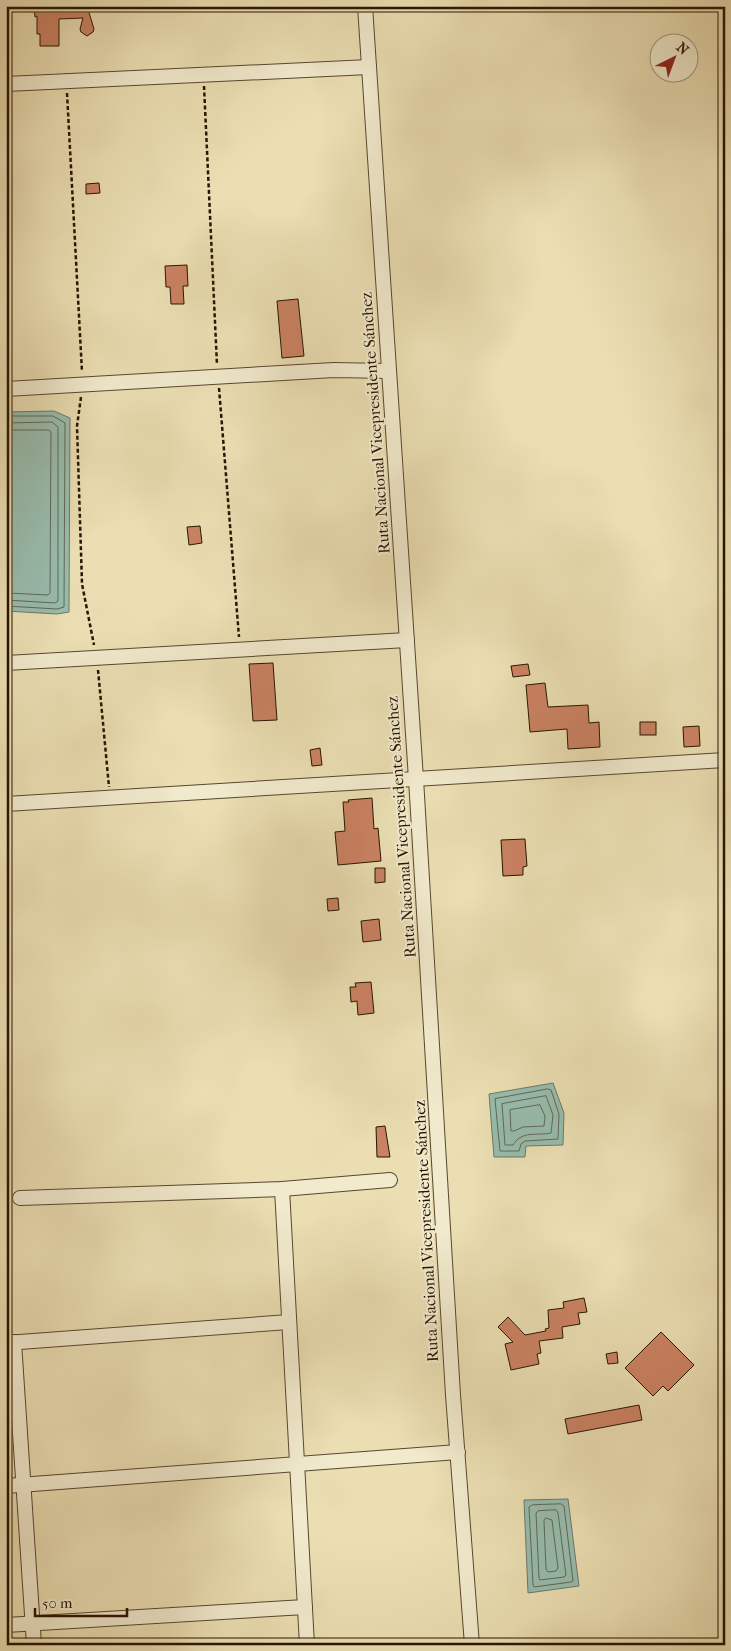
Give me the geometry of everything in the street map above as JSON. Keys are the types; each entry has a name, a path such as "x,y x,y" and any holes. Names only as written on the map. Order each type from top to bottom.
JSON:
{"street":[{"name":"Ruta Nacional Vicepresidente Sánchez","path":"365,6 472,1645"},
{"path":"6,84 369,67"},
{"path":"6,389 334,370 389,371"},
{"path":"6,663 407,640"},
{"path":"6,804 725,760"},
{"path":"20,1198 282,1189 390,1180"},
{"path":"282,1189 307,1645"},
{"path":"34,1645 24,1484 10,1342 289,1322"},
{"path":"6,1486 458,1452"},
{"path":"6,1625 305,1607"}],"path":[{"path":"203,75 218,376 240,650"},
{"path":"67,81 82,384 77,426 82,584 96,658 110,798"}],"water":[{"path":"54,411 70,418 69,612 57,614 6,611 6,412"},
{"path":"553,1083 564,1113 563,1145 526,1146 525,1157 494,1157 489,1094"},
{"path":"568,1499 579,1586 528,1593 524,1500"}],"building":[{"path":"87,6 94,29 93,32 87,36 81,32 83,18 59,19 59,46 40,46 40,34 37,34 37,16 35,17 34,7"},
{"path":"99,183 100,193 86,194 86,184"},
{"path":"187,265 188,286 183,286 184,304 171,304 170,287 166,287 165,266"},
{"path":"298,299 304,356 282,358 277,301"},
{"path":"200,526 202,543 189,545 187,527"},
{"path":"273,663 277,720 253,721 249,664"},
{"path":"528,664 530,675 513,677 511,666"},
{"path":"545,683 548,707 588,705 589,723 599,722 600,747 568,749 567,729 530,732 526,685"},
{"path":"640,722 656,722 656,735 640,735"},
{"path":"699,726 700,746 684,747 683,727"},
{"path":"320,748 322,765 312,766 310,750"},
{"path":"372,798 374,829 378,828 381,861 338,865 335,832 345,831 343,802"},
{"path":"525,839 527,866 523,867 523,875 503,876 501,840"},
{"path":"375,868 385,868 385,882 375,883"},
{"path":"338,898 339,910 328,911 327,899"},
{"path":"379,919 381,940 363,942 361,921"},
{"path":"371,982 374,1013 358,1015 357,1001 351,1002 350,987 356,987 355,983"},
{"path":"385,1126 390,1157 377,1157 376,1127"},
{"path":"584,1298 587,1312 578,1313 580,1324 562,1327 563,1338 539,1341 541,1353 537,1354 539,1364 511,1370 505,1344 513,1342 498,1327 508,1317 525,1335 546,1331 545,1329 549,1328 548,1310 564,1308 563,1302"},
{"path":"661,1332 694,1365 668,1391 663,1386 653,1396 625,1368"},
{"path":"617,1352 618,1363 608,1364 606,1354"},
{"path":"639,1405 642,1420 568,1434 565,1419"}]}
